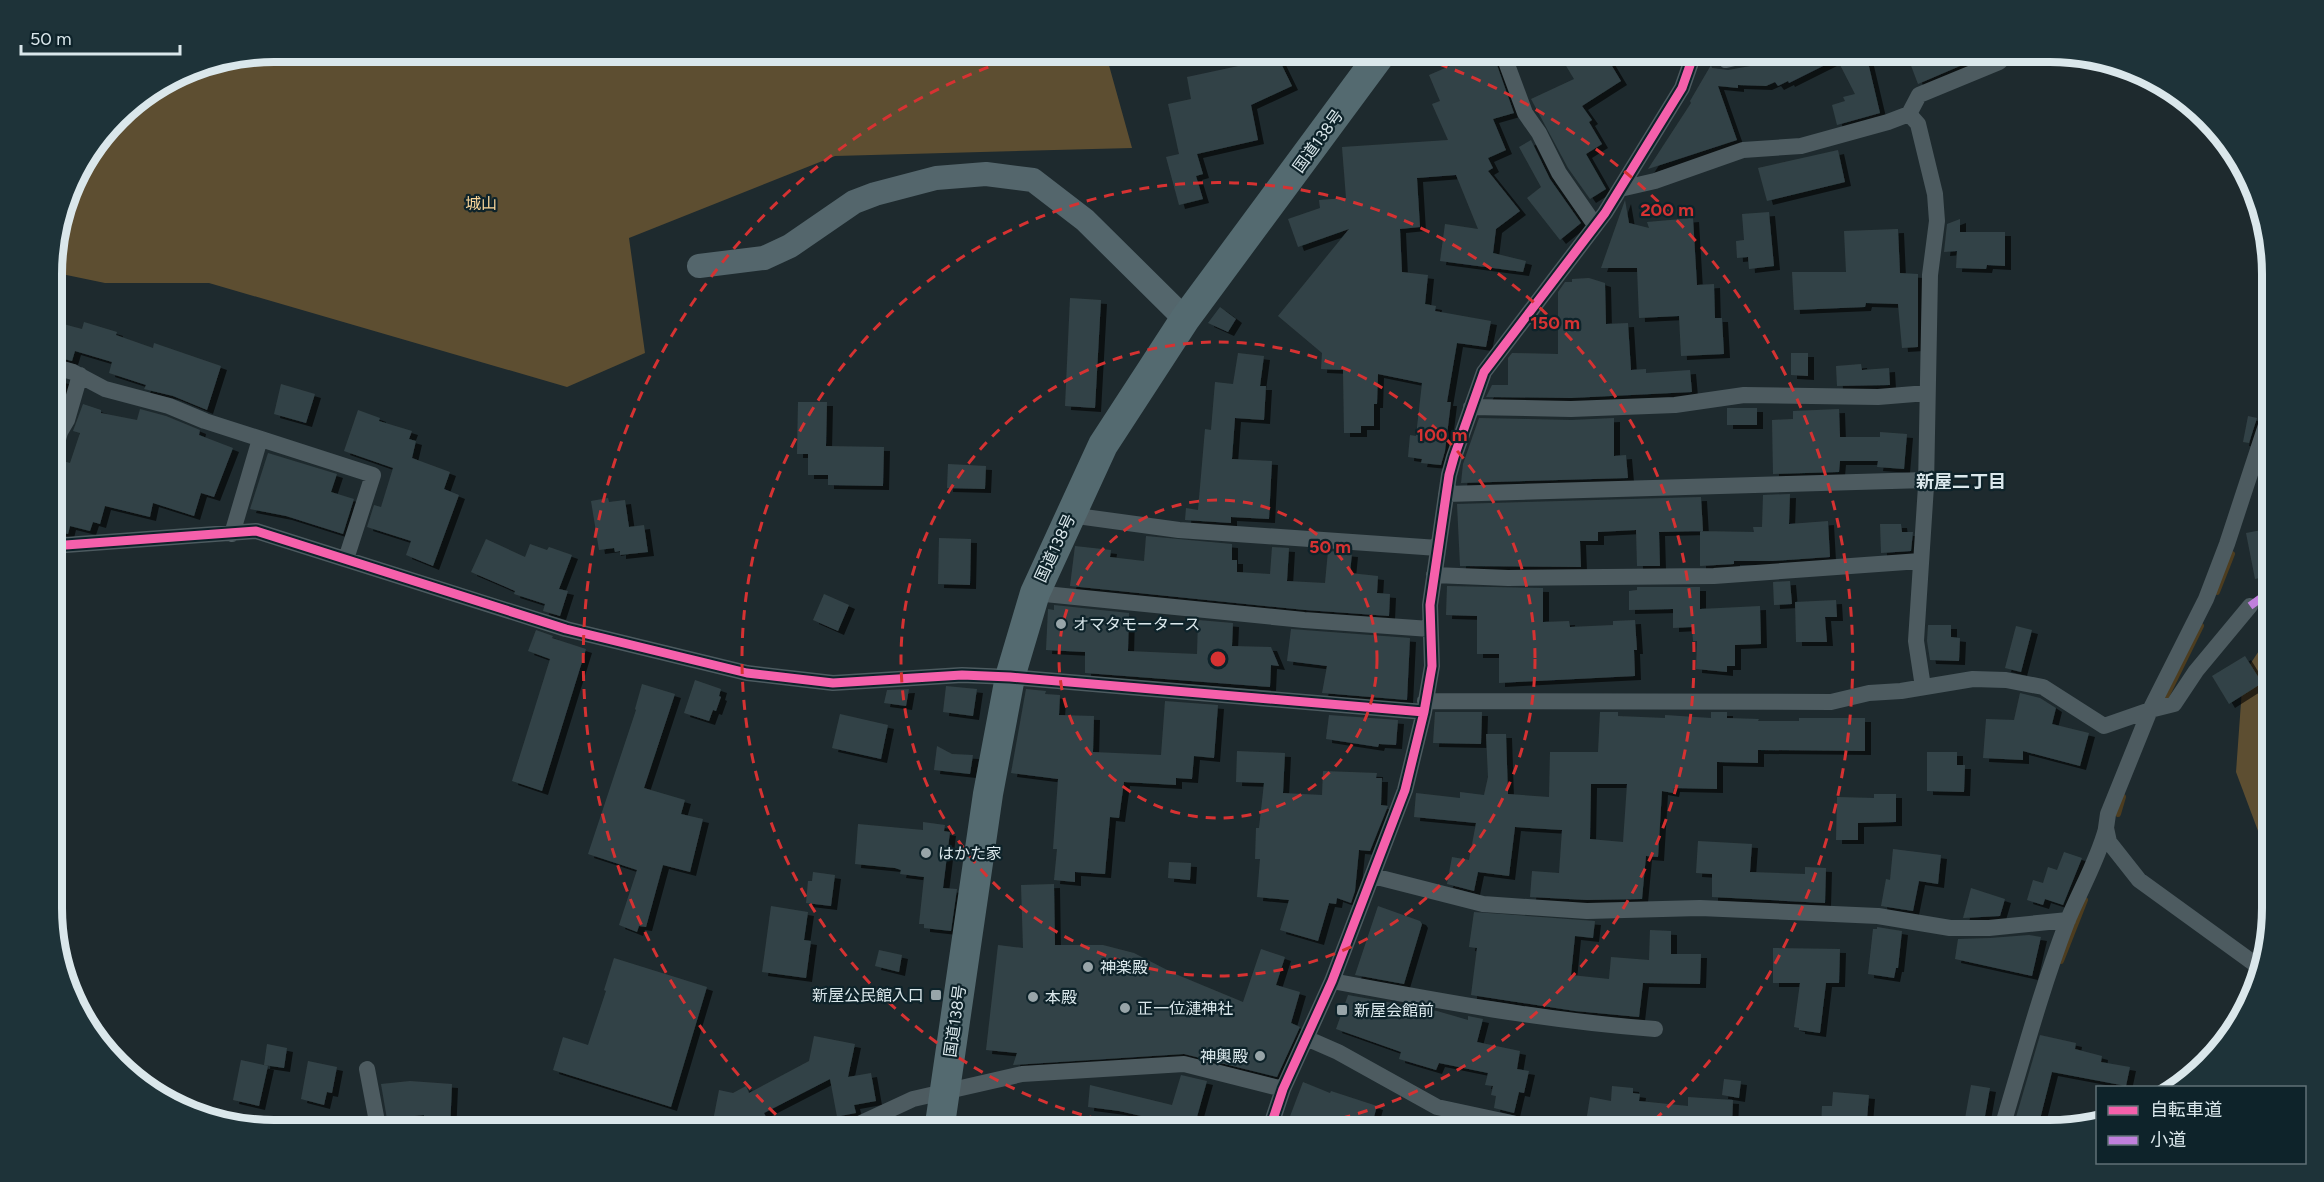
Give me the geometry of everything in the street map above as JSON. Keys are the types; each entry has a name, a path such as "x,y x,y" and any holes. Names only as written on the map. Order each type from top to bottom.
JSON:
{"highway":[{"name":"国道138号","path":"941,1120 988,794 1010,677 1035,593 1103,445 1185,319 1375,62"}],"street":[{"path":"1506,62 1525,113 1539,133 1559,173 1595,225"},
{"path":"1273,1120 1283,1089 1332,981 1405,790 1431,666 1430,605 1446,494 1454,457 1484,372 1620,189 1682,88 1691,62"},
{"path":"1620,189 1655,181 1743,150 1801,146 1888,122 1909,114 1919,95 1999,62"},
{"path":"1909,114 1918,124 1935,194 1937,221 1930,275 1926,480 1916,641 1923,687"},
{"path":"699,267 765,258 790,246 854,202 874,195 936,178 986,174 1033,180 1085,220 1185,319"},
{"path":"62,369 80,375 105,389 169,406 205,421 374,475 346,560"},
{"path":"62,429 67,420 80,375"},
{"path":"1472,407 1571,409 1640,407 1675,405 1744,395 1878,398 1927,393"},
{"path":"2004,1120 2029,1034 2068,920 2100,854 2108,814 2150,710 2206,598 2262,437"},
{"path":"232,534 260,439"},
{"path":"1446,494 1926,480"},
{"path":"1070,515 1179,530 1438,548"},
{"path":"62,545 256,531 566,629 747,673 833,683 962,675 1424,706 1831,702 1869,693 1973,679 2006,680 2043,687 2104,726 2174,704 2196,671 2250,606"},
{"path":"1434,575 1508,578 1714,576 1920,561"},
{"path":"1035,593 1304,620 1430,629"},
{"path":"2106,828 2109,842 2139,880 2255,964"},
{"path":"1373,876 1483,904 1587,912 1700,908 1878,916 1950,928 1989,928 2068,920"},
{"path":"1332,981 1445,1002 1609,1025 1656,1029"},
{"path":"1306,1038 1338,1052 1437,1107 1497,1120"},
{"path":"868,1120 913,1099 1022,1074 1184,1064 1283,1089"},
{"path":"367,1069 377,1120"}],"green space":[{"name":"城山","path":"1108,62 1132,148 835,156 629,238 645,353 567,387 209,283 105,283 62,274 63,246 69,218 83,180 97,156 105,144 134,114 167,90 205,73 246,63"},
{"path":"2262,646 2262,842 2236,772 2243,675"}],"building":[{"path":"1242,62 1280,62 1292,86 1251,105 1258,140 1197,154 1203,174 1196,176 1203,199 1179,205 1166,157 1179,154 1168,104 1191,99 1187,77 1243,65"},
{"path":"1459,62 1496,62 1514,113 1493,119 1506,150 1488,158 1493,168 1488,171 1520,211 1496,229 1493,253 1526,261 1523,272 1440,261 1445,224 1478,229 1456,175 1417,178 1420,227 1400,229 1402,272 1428,275 1425,304 1436,306 1435,311 1491,321 1486,347 1457,343 1447,402 1451,402 1441,465 1421,463 1422,459 1408,457 1410,435 1416,436 1422,383 1378,374 1374,426 1361,426 1361,433 1344,433 1343,370 1321,369 1322,353 1278,316 1349,229 1298,247 1288,219 1320,208 1319,200 1346,198 1342,147 1448,140 1432,104 1440,101 1429,75"},
{"path":"1564,62 1610,62 1621,81 1582,106 1592,120 1589,122 1602,144 1586,154 1606,189 1590,199 1568,168 1531,99 1574,79"},
{"path":"1762,62 1831,62 1789,83 1788,81 1778,86 1775,82 1766,86 1738,85 1738,88 1718,86 1737,140 1648,169 1691,103 1690,101 1711,65 1712,68 1728,70"},
{"path":"1839,62 1868,62 1880,113 1837,125 1832,105 1845,101 1843,97 1855,94"},
{"path":"1913,62 1969,62 1918,84 1910,63"},
{"path":"1531,140 1550,179 1581,223 1560,240 1527,198 1541,187 1519,147"},
{"path":"1838,150 1845,182 1767,201 1758,168"},
{"path":"1625,200 1629,223 1649,228 1647,222 1693,218 1697,285 1714,284 1715,318 1722,318 1724,354 1681,356 1679,316 1639,318 1637,268 1601,268"},
{"path":"1769,212 1774,266 1749,269 1748,257 1737,258 1736,241 1744,240 1742,214"},
{"path":"1960,219 1960,232 2005,232 2005,266 1987,265 1986,269 1956,268 1957,251 1944,252 1947,224"},
{"path":"1898,229 1900,273 1918,274 1918,347 1902,348 1898,304 1866,303 1865,307 1794,310 1792,272 1846,272 1844,231"},
{"path":"1589,278 1605,283 1606,324 1628,323 1631,370 1646,369 1646,373 1690,370 1692,392 1571,398 1486,397 1492,385 1508,385 1508,358 1512,353 1558,354 1558,292 1565,282 1572,282 1572,279"},
{"path":"1070,298 1101,300 1095,408 1065,406"},
{"path":"1220,307 1236,319 1228,332 1208,323"},
{"path":"84,322 117,332 116,335 153,348 154,343 221,366 207,410 173,396 144,389 146,385 109,373 112,362 75,351 72,361 62,358 62,324 82,329"},
{"path":"1238,353 1264,356 1260,386 1266,386 1264,420 1235,418 1232,459 1272,461 1269,519 1231,517 1231,523 1185,520 1186,508 1198,510 1205,429 1211,430 1215,382 1233,384"},
{"path":"1791,353 1808,353 1808,376 1791,375"},
{"path":"1861,364 1862,370 1889,368 1890,385 1837,386 1836,366"},
{"path":"62,380 66,381 62,397"},
{"path":"281,384 315,394 306,423 274,414"},
{"path":"798,402 827,402 826,446 884,447 883,486 828,485 828,475 808,475 808,454 797,454"},
{"path":"83,404 101,410 101,413 137,420 140,409 166,416 200,430 199,435 233,448 214,497 201,493 194,516 153,503 150,517 105,506 100,524 93,522 90,531 70,526 68,534 62,533 62,464 63,461 70,463 80,433 73,431"},
{"path":"1727,408 1757,408 1757,425 1727,425"},
{"path":"1839,409 1840,437 1880,437 1880,432 1907,434 1904,469 1877,467 1878,461 1840,461 1839,472 1773,474 1772,420 1793,419 1793,411"},
{"path":"358,410 380,418 379,421 412,431 409,439 416,441 412,458 450,472 444,489 459,495 433,566 406,555 411,541 367,527 374,505 381,507 393,468 344,451"},
{"path":"2248,416 2257,418 2249,443 2243,442"},
{"path":"1479,418 1571,420 1614,418 1614,456 1626,455 1628,478 1461,483 1463,464"},
{"path":"268,453 337,474 331,492 354,499 343,534 286,516 250,509"},
{"path":"948,464 986,466 985,489 947,488"},
{"path":"1790,494 1789,524 1828,521 1830,557 1734,561 1734,564 1700,566 1700,531 1754,532 1753,527 1762,527 1763,495"},
{"path":"1701,497 1703,531 1659,532 1660,566 1637,566 1636,530 1598,532 1598,541 1580,541 1581,567 1460,566 1457,504"},
{"path":"608,498 609,502 625,500 629,527 644,525 648,552 620,555 620,551 615,552 614,548 599,550 591,501"},
{"path":"1880,524 1901,524 1902,532 1913,532 1911,551 1881,553"},
{"path":"2262,530 2262,577 2255,579 2246,533"},
{"path":"1146,536 1232,544 1232,560 1237,560 1237,572 1270,574 1272,547 1289,548 1287,581 1325,583 1328,551 1352,553 1350,573 1378,576 1377,593 1390,594 1389,616 1305,610 1070,586 1075,546 1111,550 1110,557 1144,561"},
{"path":"939,538 971,539 970,585 938,584"},
{"path":"486,539 525,557 530,544 547,550 549,547 572,555 559,589 568,591 560,616 543,611 545,604 514,594 515,591 471,572"},
{"path":"1790,581 1792,604 1774,605 1773,582"},
{"path":"1447,586 1543,588 1543,622 1569,621 1570,627 1613,625 1613,621 1635,620 1637,650 1634,650 1635,676 1499,683 1499,654 1477,654 1477,616 1446,615"},
{"path":"1637,587 1700,587 1700,609 1760,606 1761,644 1735,645 1735,666 1727,666 1727,672 1696,669 1697,641 1693,641 1692,627 1673,628 1673,609 1629,610 1629,591 1637,590"},
{"path":"824,594 849,605 838,631 813,620"},
{"path":"1836,600 1837,617 1825,617 1827,642 1796,642 1795,602"},
{"path":"1054,605 1129,613 1128,651 1197,654 1198,620 1233,623 1232,646 1271,647 1279,666 1271,665 1270,687 1085,673 1085,652 1046,650 1048,609 1054,610"},
{"path":"1928,625 1951,625 1951,637 1960,638 1959,661 1930,660 1927,641"},
{"path":"2016,626 2032,630 2021,672 2005,668"},
{"path":"1291,629 1410,638 1407,700 1322,693 1327,666 1287,661"},
{"path":"536,630 586,649 542,791 512,781 550,659 528,651"},
{"path":"2245,656 2262,683 2229,704 2212,676"},
{"path":"695,680 721,689 716,711 713,710 709,721 684,713"},
{"path":"642,684 675,694 644,788 685,800 681,814 703,819 690,872 663,865 646,927 639,926 637,932 619,925 637,870 588,854 636,710"},
{"path":"946,686 977,689 973,716 943,712"},
{"path":"909,689 906,706 884,703 887,690"},
{"path":"1026,689 1060,695 1059,715 1094,716 1093,752 1161,755 1165,701 1218,705 1214,758 1194,756 1192,779 1176,778 1176,785 1124,782 1119,818 1110,817 1105,874 1075,872 1075,882 1054,880 1057,849 1053,849 1058,779 1011,773"},
{"path":"2020,693 2040,698 2056,708 2052,724 2089,733 2080,766 2023,751 2023,760 1983,758 1986,719 2014,720"},
{"path":"1435,712 1482,712 1481,744 1433,743"},
{"path":"1600,712 1618,712 1618,716 1665,718 1665,715 1711,718 1711,712 1727,712 1727,718 1759,719 1758,721 1799,721 1799,718 1865,718 1865,751 1758,750 1758,763 1717,762 1717,789 1674,788 1673,793 1662,791 1658,857 1646,856 1642,899 1587,900 1530,897 1532,871 1559,873 1562,830 1515,827 1509,876 1478,872 1474,891 1447,884 1452,857 1469,860 1476,823 1414,817 1416,793 1460,798 1460,792 1484,795 1488,777 1486,734 1506,734 1508,794 1549,797 1550,752 1598,752","holes":["1591,784 1627,784 1623,842 1590,839"]},
{"path":"840,714 888,725 881,759 832,748"},
{"path":"1329,715 1398,720 1396,745 1379,744 1378,747 1326,739"},
{"path":"937,746 952,754 973,755 970,774 934,770"},
{"path":"1237,751 1285,753 1283,793 1322,795 1323,771 1377,773 1376,778 1382,778 1381,805 1388,806 1370,851 1359,850 1355,891 1351,903 1337,898 1336,904 1329,903 1318,941 1280,930 1289,900 1257,897 1260,859 1255,859 1256,828 1259,828 1264,783 1236,782"},
{"path":"1927,752 1957,752 1957,765 1965,765 1964,792 1927,791"},
{"path":"1874,794 1896,794 1896,822 1858,823 1858,840 1836,840 1837,797 1874,798"},
{"path":"923,822 945,825 944,831 950,832 943,888 957,889 951,931 924,928 924,924 919,924 924,877 900,874 901,870 895,868 855,864 858,824 923,830"},
{"path":"1698,841 1752,844 1750,872 1805,874 1805,867 1826,868 1825,903 1712,897 1712,874 1696,873"},
{"path":"1893,849 1941,855 1938,884 1919,881 1913,911 1881,906 1886,879 1890,880"},
{"path":"2064,852 2082,858 2063,905 2045,899 2043,905 2027,900 2033,880 2043,883 2048,867 2057,870"},
{"path":"1169,862 1191,863 1190,880 1168,878"},
{"path":"813,872 835,875 831,906 806,903 808,881 812,881"},
{"name":"正一位漣神社","path":"1054,884 1055,945 1103,945 1134,953 1173,973 1243,1002 1261,949 1285,957 1276,985 1300,992 1291,1023 1300,1027 1277,1077 1184,1054 1013,1065 1017,1053 986,1050 998,945 1023,948 1021,885"},
{"path":"1971,888 2005,899 2000,916 1963,918"},
{"path":"771,906 808,912 804,940 811,941 806,978 762,972"},
{"path":"1378,906 1420,921 1422,924 1404,984 1355,975"},
{"path":"1474,912 1595,921 1593,938 1575,936 1571,975 1609,979 1611,957 1649,960 1650,930 1671,931 1671,954 1701,954 1700,984 1643,983 1639,1017 1575,1011 1471,995 1477,948 1469,947"},
{"path":"1877,927 1902,931 1898,968 1896,968 1894,978 1868,974 1873,929"},
{"path":"2029,935 2041,937 2032,976 1955,959 1958,939"},
{"path":"1773,948 1840,949 1839,983 1826,983 1820,1033 1794,1027 1800,983 1773,983"},
{"path":"879,950 902,955 899,972 875,966"},
{"path":"614,958 707,987 671,1107 553,1070 563,1037 588,1045"},
{"path":"1348,995 1437,1011 1468,1020 1468,1016 1483,1019 1477,1042 1520,1051 1517,1069 1529,1071 1524,1093 1519,1092 1514,1113 1494,1108 1496,1096 1491,1095 1493,1086 1485,1085 1488,1073 1439,1063 1436,1070 1399,1059 1401,1052 1336,1029"},
{"path":"2040,1035 2076,1043 2075,1049 2102,1056 2101,1062 2130,1067 2126,1086 2052,1072 2040,1120 2015,1120"},
{"path":"814,1036 855,1044 848,1077 871,1073 876,1101 854,1105 856,1113 840,1116 838,1120 830,1079 764,1113 768,1120 713,1120 719,1090 733,1093 746,1086 749,1093 809,1061"},
{"path":"267,1044 287,1048 284,1068 264,1065"},
{"path":"241,1060 268,1066 259,1106 233,1100"},
{"path":"308,1061 337,1067 332,1093 327,1092 324,1105 301,1099"},
{"path":"1181,1075 1207,1081 1196,1120 1159,1120 1088,1107 1090,1085 1172,1105"},
{"path":"1724,1079 1741,1081 1739,1098 1722,1095"},
{"path":"410,1081 452,1084 450,1120 424,1120 424,1115 387,1119 381,1084"},
{"path":"1303,1082 1330,1093 1331,1091 1377,1106 1373,1120 1289,1119"},
{"path":"1971,1085 1990,1088 1984,1120 1965,1120"},
{"path":"1612,1086 1633,1088 1633,1093 1640,1094 1639,1101 1688,1106 1688,1097 1733,1100 1732,1120 1586,1120 1590,1097 1611,1101"},
{"path":"1833,1092 1869,1095 1867,1120 1821,1120 1822,1106 1832,1106"}],"waterway":[{"path":"2217,592 2232,554"},
{"path":"2165,699 2201,626"},
{"path":"2118,814 2123,797"},
{"path":"2061,961 2085,900"}],"marked path":[{"path":"2250,606 2262,597"}],"cycle path":[{"path":"1273,1120 1283,1089 1332,981 1405,790 1424,712 1432,666 1430,605 1449,475 1484,372 1605,213 1682,88 1691,62"},
{"path":"62,545 256,531 566,629 747,673 833,683 962,675 1010,677 1424,712"}],"place":[{"name":"オマタモータース","path":"1061,624"},
{"name":"はかた家","path":"926,853"},
{"name":"神楽殿","path":"1088,967"},
{"name":"新屋公民館入口","path":"936,995"},
{"name":"本殿","path":"1033,997"},
{"name":"正一位漣神社","path":"1125,1008"},
{"name":"新屋会館前","path":"1342,1010"},
{"name":"神輿殿","path":"1260,1056"}],"district":[{"name":"新屋二丁目","path":"1961,482"}]}
